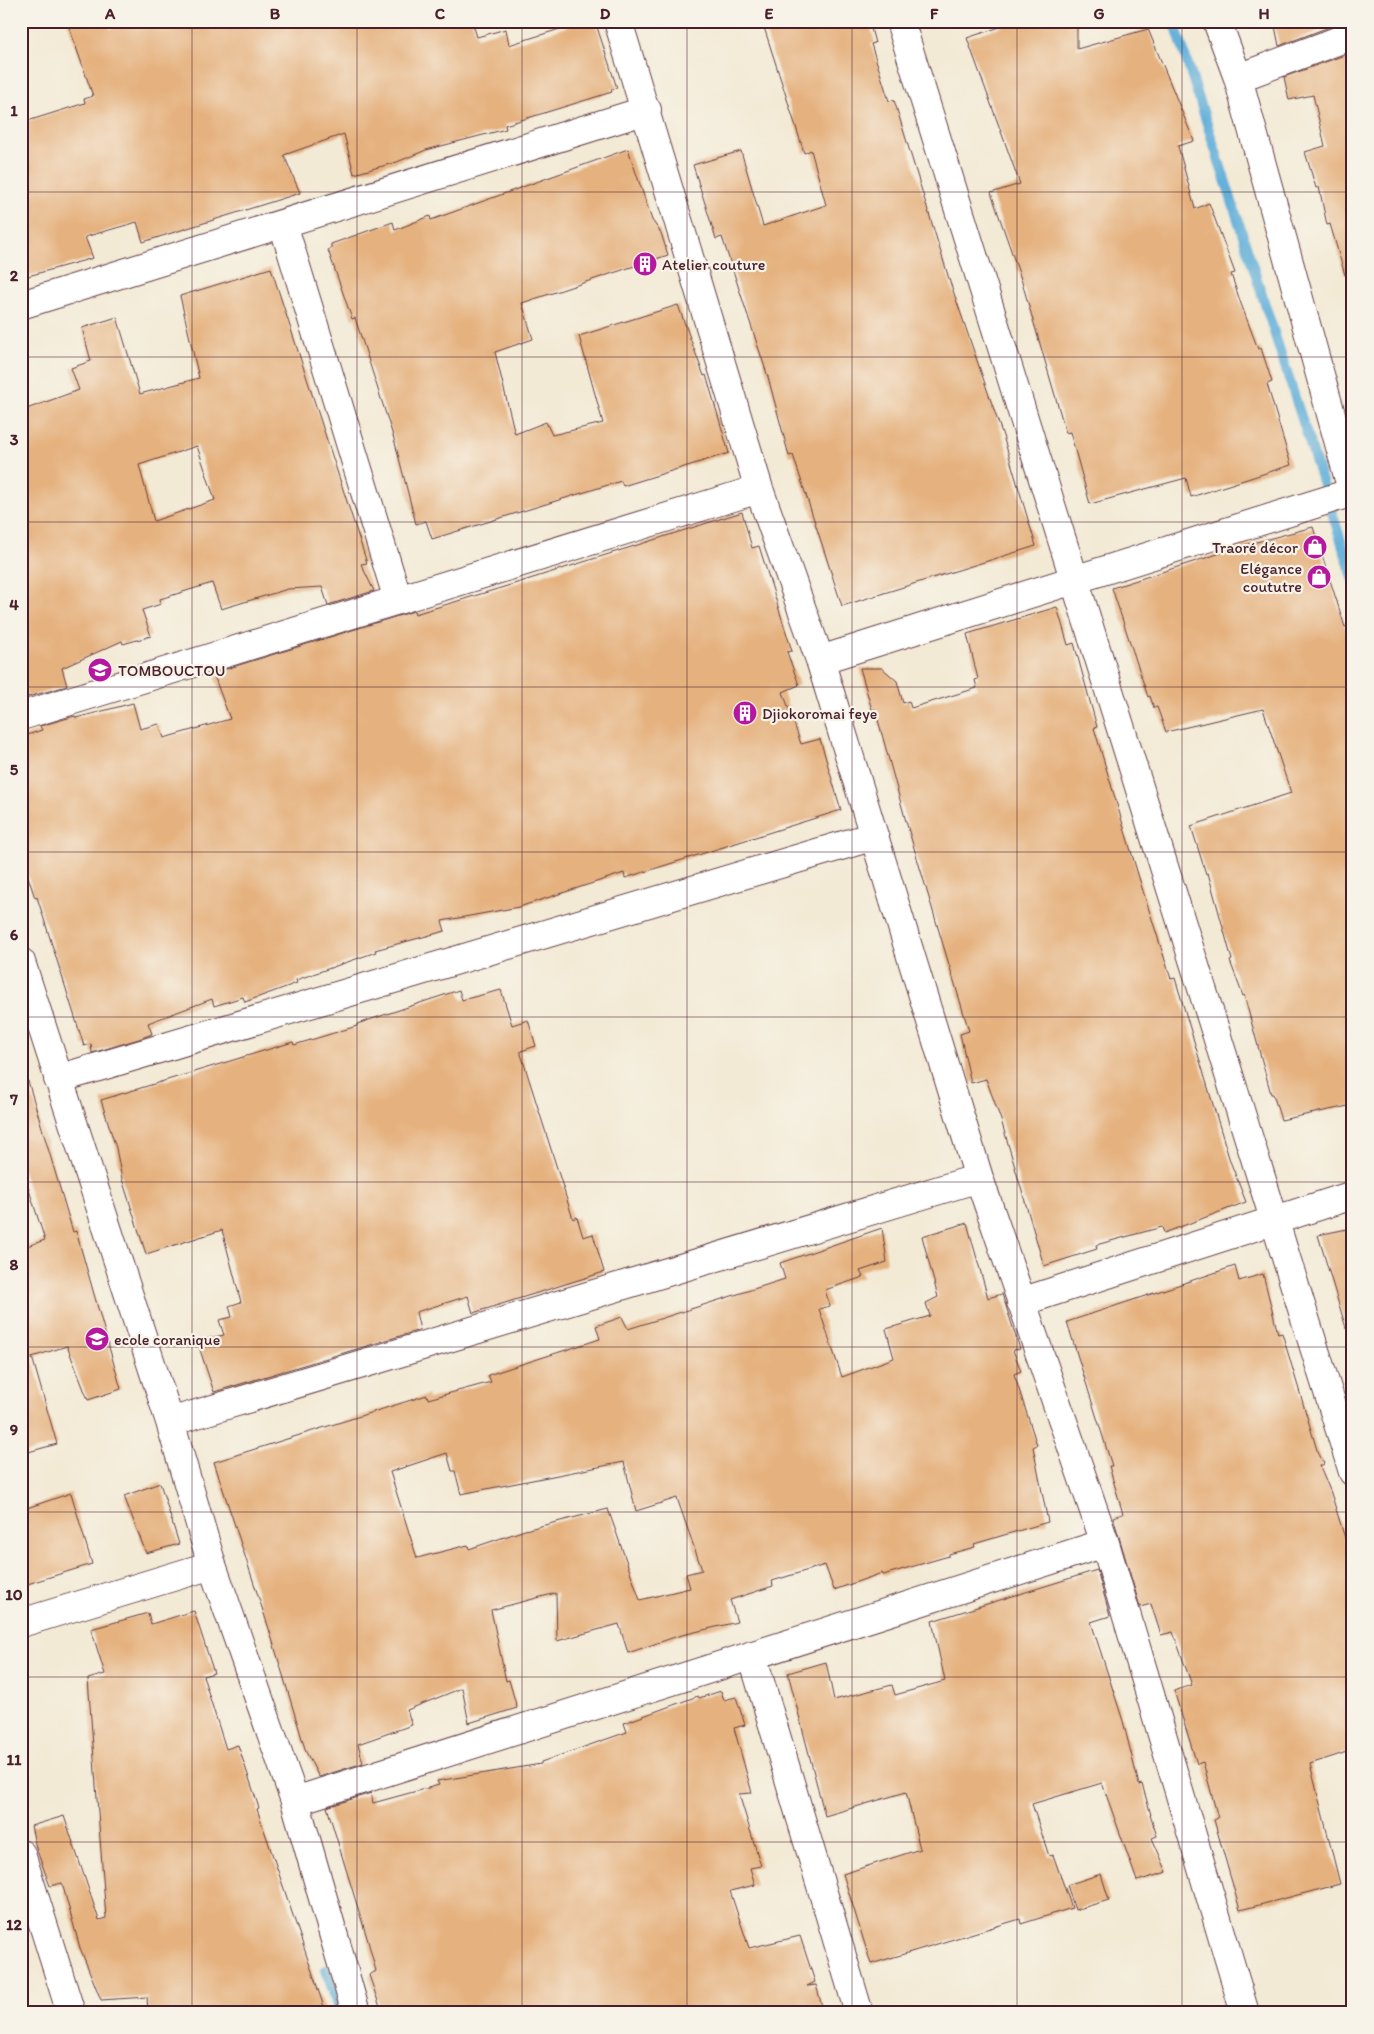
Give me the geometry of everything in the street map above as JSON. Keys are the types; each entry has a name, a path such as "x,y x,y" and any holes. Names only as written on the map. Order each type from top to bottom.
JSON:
{"street":[{"path":"618,21 759,489 820,660 980,1178 1105,1543 1245,2013"},
{"path":"900,21 1353,1472"},
{"path":"820,660 1353,492 1238,78 1217,21"},
{"path":"1238,78 1353,35"},
{"path":"21,305 646,110"},
{"path":"283,224 398,600"},
{"path":"21,716 759,489"},
{"path":"58,1079 874,836"},
{"path":"21,962 170,1422 212,1565 295,1801 356,2013"},
{"path":"170,1422 980,1178"},
{"path":"1021,1302 1353,1195"},
{"path":"295,1801 1105,1543"},
{"path":"21,1623 212,1565"},
{"path":"752,1655 860,2013"},
{"path":"21,1854 72,2013"}],"building":[{"path":"67,21 108,21 110,29 133,21 472,21 477,37 506,29 509,45 585,21 595,21 617,88 611,89 612,92 505,125 506,129 426,150 397,162 354,174 344,134 284,155 300,193 143,242 137,222 85,237 93,258 21,278 21,123 85,103 84,99 93,96"},
{"path":"762,21 869,21 875,43 871,44 889,101 894,100 950,282 1003,436 1036,546 842,606 793,455 789,456 768,377 722,237 716,239 693,165 741,151 763,226 826,205 811,150 804,153"},
{"path":"1018,21 1077,21 1077,49 1148,29 1194,141 1178,146 1195,209 1209,203 1235,273 1231,274 1240,301 1258,349 1261,348 1272,382 1267,384 1291,465 1191,497 1186,478 1090,504 1070,432 1066,433 1021,279 991,193 1020,184 967,38"},
{"path":"1274,21 1345,21 1279,46"},
{"path":"1353,52 1353,274 1345,275 1330,224 1327,225 1319,187 1316,188 1305,152 1325,146 1313,95 1289,100 1284,77"},
{"path":"628,149 652,220 661,233 668,255 522,303 533,339 495,352 515,434 546,422 552,435 603,423 579,336 678,305 704,376 706,375 729,453 623,486 621,481 432,539 426,521 416,524 394,439 355,318 352,319 328,250 331,248 331,244 393,222 395,230 430,216 431,220"},
{"path":"271,268 367,563 361,564 374,591 328,605 322,587 288,589 221,609 212,583 160,599 161,604 142,610 151,636 123,644 122,641 62,668 67,686 28,697 21,680 21,411 79,390 71,368 91,361 82,328 117,317 140,394 199,378 180,296","holes":["197,446 215,500 154,521 139,465"]},
{"path":"742,512 752,548 759,546 792,651 787,652 799,685 783,692 801,744 820,739 841,810 625,878 624,873 519,907 442,921 445,931 375,950 376,952 296,980 297,983 245,1002 243,997 214,1006 212,999 148,1023 152,1034 139,1039 92,1053 91,1044 84,1046 37,897 35,898 21,855 21,737 42,730 40,726 133,703 140,729 159,724 164,738 230,719 213,673 414,611 415,614 517,583"},
{"path":"1313,527 1345,627 1353,625 1353,1105 1281,1120 1273,1094 1271,1094 1244,995 1230,961 1232,960 1208,873 1206,874 1191,826 1291,793 1263,709 1166,732 1157,707 1154,708 1150,696 1148,697 1112,588 1249,544"},
{"path":"1057,607 1068,645 1074,643 1097,727 1094,728 1143,891 1171,979 1175,978 1230,1161 1246,1202 1164,1233 1162,1227 1096,1245 1097,1249 1044,1266 1001,1120 986,1079 971,1083 960,1034 969,1031 905,818 875,709 872,710 860,668 882,668 897,681 903,703 909,701 911,708 977,688 975,680 978,679 967,634"},
{"path":"459,990 462,1000 501,990 512,1025 528,1020 536,1046 521,1051 521,1054 573,1219 577,1217 583,1237 593,1234 604,1272 473,1313 468,1296 416,1312 420,1330 214,1392 197,1341 224,1335 219,1320 232,1317 229,1306 241,1302 222,1230 146,1254 122,1179 116,1148 101,1100 293,1042 294,1045 357,1026 357,1024"},
{"path":"28,1081 73,1232 76,1231 121,1389 88,1400 67,1346 32,1357 57,1444 21,1454 21,1248 45,1240 21,1165 21,1082"},
{"path":"967,1223 988,1298 1002,1294 1020,1349 1013,1350 1021,1371 1014,1374 1037,1445 1033,1447 1048,1522 974,1544 975,1547 949,1554 949,1556 883,1575 882,1573 834,1590 825,1565 772,1581 773,1586 730,1600 737,1622 678,1636 628,1653 619,1624 557,1641 556,1593 491,1610 506,1681 509,1680 517,1708 469,1723 462,1688 407,1710 412,1725 358,1744 363,1763 319,1777 306,1752 270,1632 214,1462 427,1395 428,1399 491,1382 488,1375 600,1339 596,1326 622,1317 628,1329 785,1279 780,1263 882,1228 887,1262 860,1271 863,1277 825,1290 830,1306 819,1309 842,1377 894,1358 886,1329 930,1316 926,1303 938,1297 922,1236","holes":["447,1453 452,1471 455,1471 461,1494 624,1462 636,1511 677,1498 702,1570 686,1574 690,1588 640,1600 608,1509 525,1530 469,1549 468,1545 417,1558 390,1472"]},
{"path":"1347,1229 1353,1245 1353,1327 1346,1328 1318,1235"},
{"path":"1235,1266 1239,1281 1263,1274 1278,1334 1282,1333 1317,1450 1324,1464 1320,1466 1331,1493 1353,1564 1353,1750 1310,1764 1340,1884 1240,1910 1214,1820 1218,1818 1203,1762 1197,1764 1174,1691 1192,1685 1173,1632 1161,1635 1151,1604 1140,1607 1113,1517 1123,1514 1109,1466 1112,1466 1067,1322"},
{"path":"160,1483 179,1544 146,1553 124,1496"},
{"path":"71,1493 92,1564 21,1586 21,1510"},
{"path":"1097,1570 1110,1616 1091,1622 1123,1721 1139,1785 1142,1784 1157,1836 1152,1838 1167,1872 1137,1881 1102,1783 1032,1804 1049,1856 1053,1855 1072,1908 1021,1924 1020,1919 871,1964 843,1874 920,1849 906,1792 825,1816 788,1673 826,1662 834,1700 892,1685 895,1695 945,1681 932,1621"},
{"path":"194,1611 214,1673 203,1676 226,1749 238,1745 259,1808 257,1809 326,2013 148,2013 147,1997 101,2000 80,1948 62,1883 50,1886 36,1848 31,1826 64,1816 99,1920 106,1918 88,1679 105,1674 91,1629 148,1613 151,1624"},
{"path":"721,1691 724,1700 736,1697 745,1725 734,1728 752,1793 739,1794 761,1866 750,1868 755,1885 730,1891 749,1948 800,1936 815,1982 807,1986 816,1985 824,2013 382,2013 369,1975 376,1971 368,1941 327,1807 371,1793 373,1803 439,1785 437,1781 541,1764 541,1762 627,1732 624,1723 698,1696 699,1698"},
{"path":"1101,1874 1109,1900 1075,1910 1067,1885"}],"waterway":[{"path":"1174,21 1353,578"},
{"path":"326,1970 340,2013"}],"place":[{"name":"Atelier couture","path":"645,264"},
{"name":"Traoré décor","path":"1315,547"},
{"name":"Elégance coututre","path":"1319,577"},
{"name":"TOMBOUCTOU","path":"100,670"},
{"name":"Djiokoromai feye","path":"745,713"},
{"name":"ecole coranique","path":"97,1339"}]}
